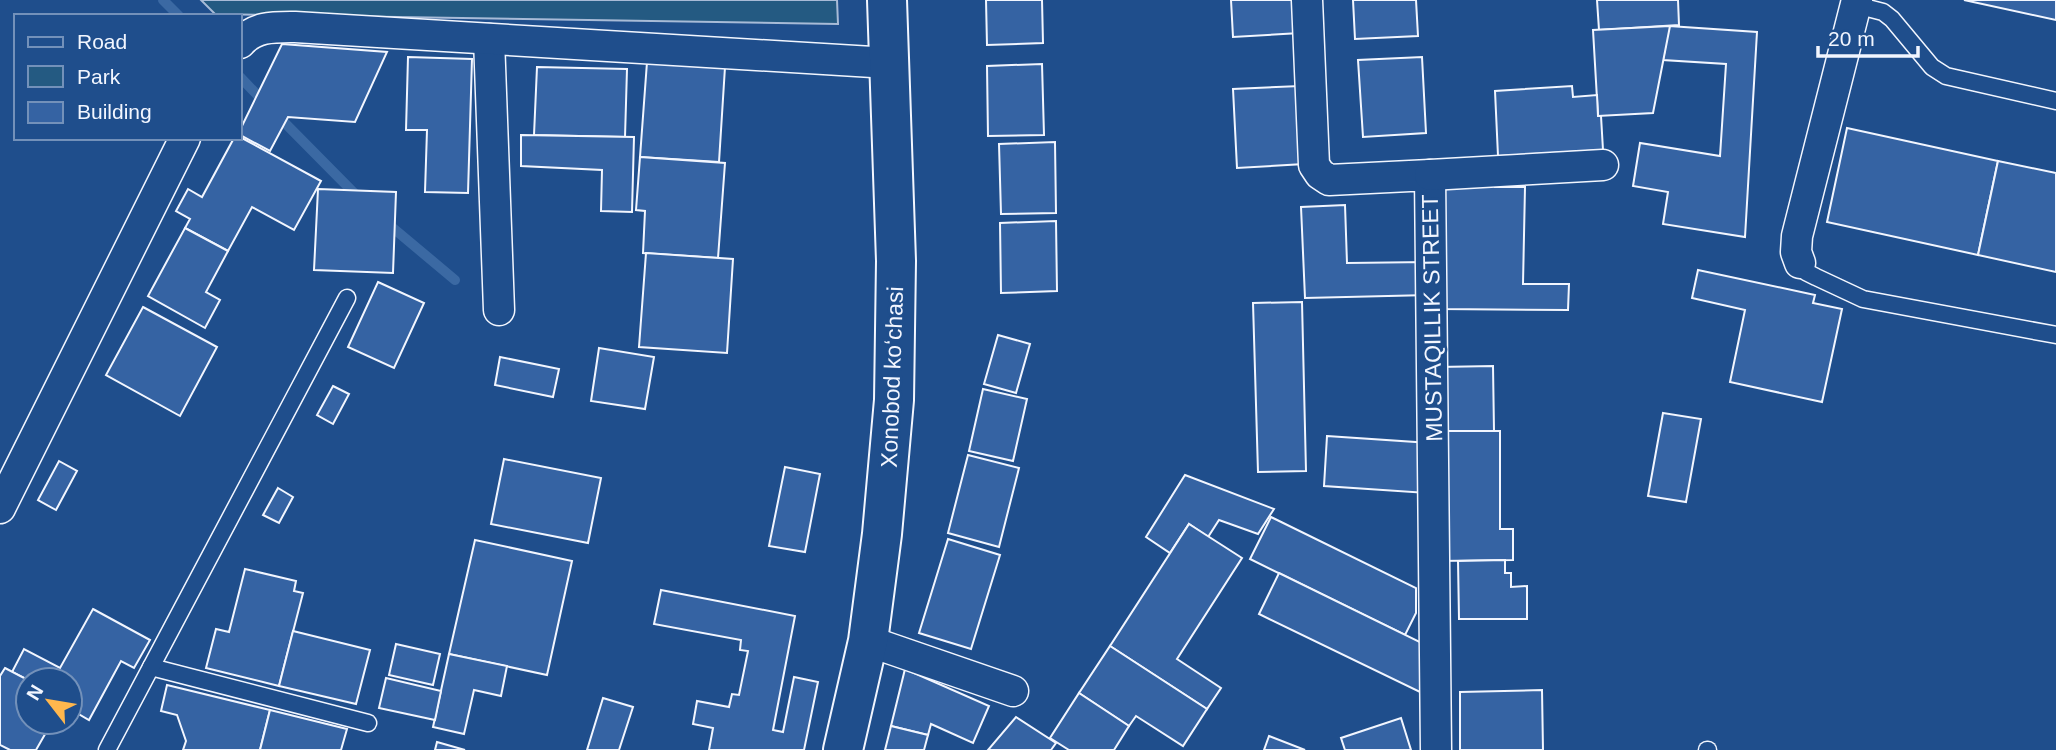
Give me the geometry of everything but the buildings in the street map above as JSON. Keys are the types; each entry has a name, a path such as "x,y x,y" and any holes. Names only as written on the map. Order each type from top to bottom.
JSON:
{"main road":[{"name":"Xonobod koʻchasi","path":"843,750 868,641 882,534 895,372 896,261 887,0"}],"street":[{"name":"MUSTAQILLIK STREET","path":"1307,0 1314,165 1320,174 1329,180 1430,175 1436,750"},
{"path":"1800,263 1796,252 1797,236 1857,2"},
{"path":"242,41 265,27 889,63"},
{"path":"489,39 499,310"},
{"path":"0,508 184,140"},
{"path":"1430,175 1604,165"},
{"path":"868,641 1013,691"}],"lane":[{"path":"1857,2 1883,12 1892,19 1931,67 1946,76 2056,101"},
{"path":"1800,263 1816,277 1863,299 2056,335"},
{"path":"107,750 347,298"},
{"path":"151,667 368,723"}],"green space":[{"path":"201,0 837,0 838,24 242,14 215,14"}],"waterway":[{"path":"163,0 177,14"},
{"path":"242,79 266,104"},
{"path":"277,115 360,199"},
{"path":"387,223 455,280"}]}
